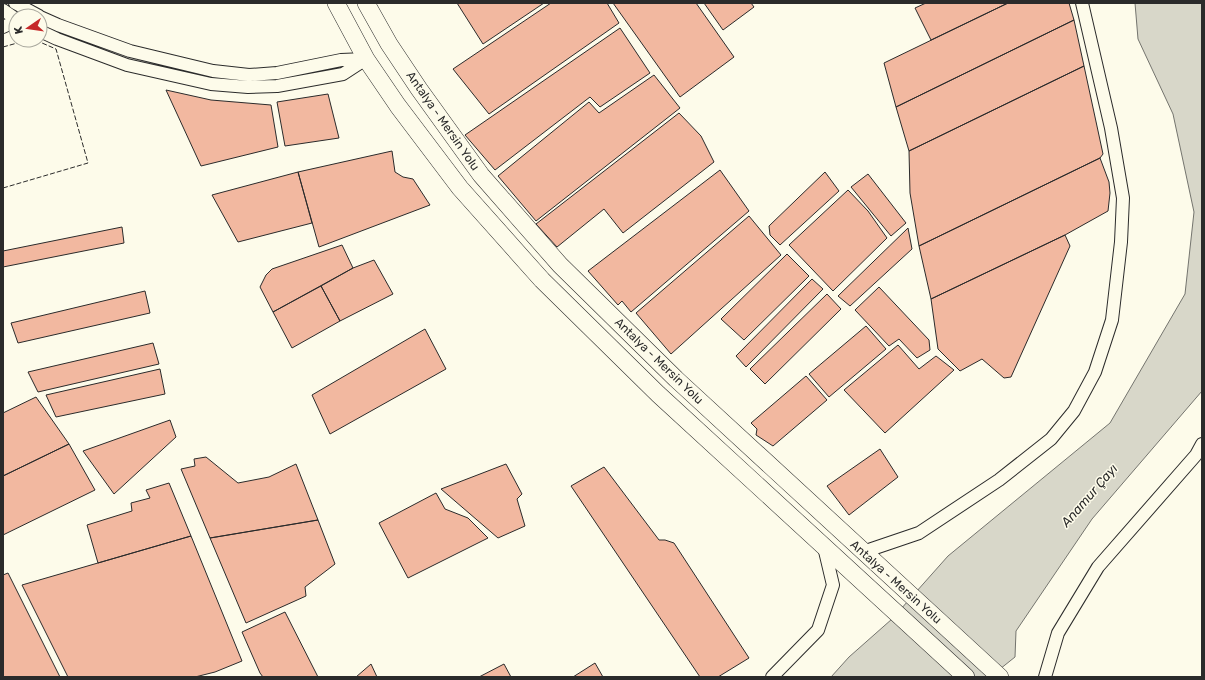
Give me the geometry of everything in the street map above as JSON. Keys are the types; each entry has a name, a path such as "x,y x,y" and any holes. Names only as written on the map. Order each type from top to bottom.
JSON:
{"highway":[{"name":"Antalya - Mersin Yolu","path":"336,3 366,59 398,106 460,188 542,280 658,394 966,677"},
{"name":"Antalya - Mersin Yolu","path":"366,3 419,89 481,175 560,265 676,379 1000,677"},
{"path":"366,59 390,44"}],"street":[{"path":"15,3 24,8"},
{"path":"867,556 919,533 1000,480 1051,439 1074,411 1095,372 1112,320 1121,242 1123,198 1111,128 1082,3"},
{"path":"48,20 130,51 213,71 249,75 277,73 341,60 366,59"},
{"path":"48,35 126,65 211,84 248,87 278,86 343,74 366,59"},
{"path":"1045,677 1058,633 1098,567 1196,455 1202,444"},
{"path":"772,677 818,630 833,585 824,545"}],"water":[{"name":"Anamur Çayı","path":"1135,3 1202,3 1202,391 1092,519 1016,631 1015,657 990,677 831,677 849,657 892,619 948,556 1110,423 1185,294 1194,212 1173,114 1138,39"}],"building":[{"path":"457,3 544,3 483,44"},
{"path":"551,3 607,3 619,23 489,114 453,69"},
{"path":"613,3 696,3 734,57 680,97"},
{"path":"704,3 751,3 754,7 723,30"},
{"path":"926,3 1008,3 931,40 915,8"},
{"path":"1008,3 1069,3 1074,20 896,107 884,63"},
{"path":"1074,20 1084,66 909,151 896,107"},
{"path":"620,28 650,73 600,107 590,97 495,170 465,135"},
{"path":"1084,66 1103,154 1100,158 919,246 910,193 909,151"},
{"path":"654,75 680,108 536,221 498,176 589,102 599,113"},
{"path":"166,90 211,100 271,105 278,147 201,166"},
{"path":"328,94 339,138 285,146 277,102"},
{"path":"679,113 701,136 714,162 623,233 604,209 557,247 536,224"},
{"path":"392,151 395,172 403,177 413,179 430,205 319,247 298,172"},
{"path":"1100,158 1109,182 1110,193 1108,211 1065,235 931,299 919,246"},
{"path":"720,170 749,211 631,312 622,301 618,305 588,271"},
{"path":"298,172 312,223 238,242 212,195"},
{"path":"825,172 839,191 780,245 770,235 769,226"},
{"path":"868,174 906,223 891,236 851,187"},
{"path":"848,190 868,211 887,238 833,291 789,245"},
{"path":"749,216 781,255 671,354 636,313"},
{"path":"122,227 124,243 3,267 3,251"},
{"path":"908,228 912,249 850,306 838,296"},
{"path":"1065,235 1070,246 1011,377 1004,378 982,359 960,371 938,349 931,299"},
{"path":"342,245 353,268 273,312 260,287 266,275 272,269"},
{"path":"787,254 809,276 744,340 721,319"},
{"path":"374,260 393,294 340,321 321,286 353,268"},
{"path":"812,279 823,289 746,367 736,356"},
{"path":"321,286 340,321 292,348 273,312"},
{"path":"879,287 929,340 930,350 917,358 899,339 889,346 855,310"},
{"path":"145,291 150,313 18,343 11,323"},
{"path":"827,294 841,309 765,384 750,369"},
{"path":"866,326 886,349 829,397 809,374"},
{"path":"425,329 446,369 330,434 312,395"},
{"path":"153,343 159,364 38,392 28,372"},
{"path":"898,345 919,369 936,356 954,370 885,433 844,390"},
{"path":"160,369 165,394 56,417 46,395"},
{"path":"806,376 827,400 773,446 756,435 757,429 751,423"},
{"path":"36,397 69,444 3,476 3,413"},
{"path":"170,420 176,437 114,494 83,451"},
{"path":"69,444 95,490 3,535 3,476"},
{"path":"880,449 898,477 849,515 827,486"},
{"path":"206,457 238,483 269,477 296,464 318,520 210,538 181,469 195,466 194,459"},
{"path":"506,464 522,494 517,499 525,526 498,538 441,489"},
{"path":"604,467 659,540 674,543 749,658 718,677 700,677 571,486"},
{"path":"169,483 191,536 98,563 87,525 132,511 131,503 150,498 146,490"},
{"path":"436,493 445,509 468,518 488,538 408,578 379,523"},
{"path":"318,520 335,564 305,587 306,596 246,623 210,538"},
{"path":"191,536 242,661 215,672 195,677 68,677 22,585"},
{"path":"8,573 60,677 3,677 3,575"},
{"path":"285,612 318,677 263,677 260,673 242,632"},
{"path":"595,663 603,677 573,677"},
{"path":"371,664 377,677 356,677"},
{"path":"504,664 511,677 479,677"}],"fence":[{"path":"3,47 8,46"},
{"path":"3,188 88,163 56,49 48,46"}]}
